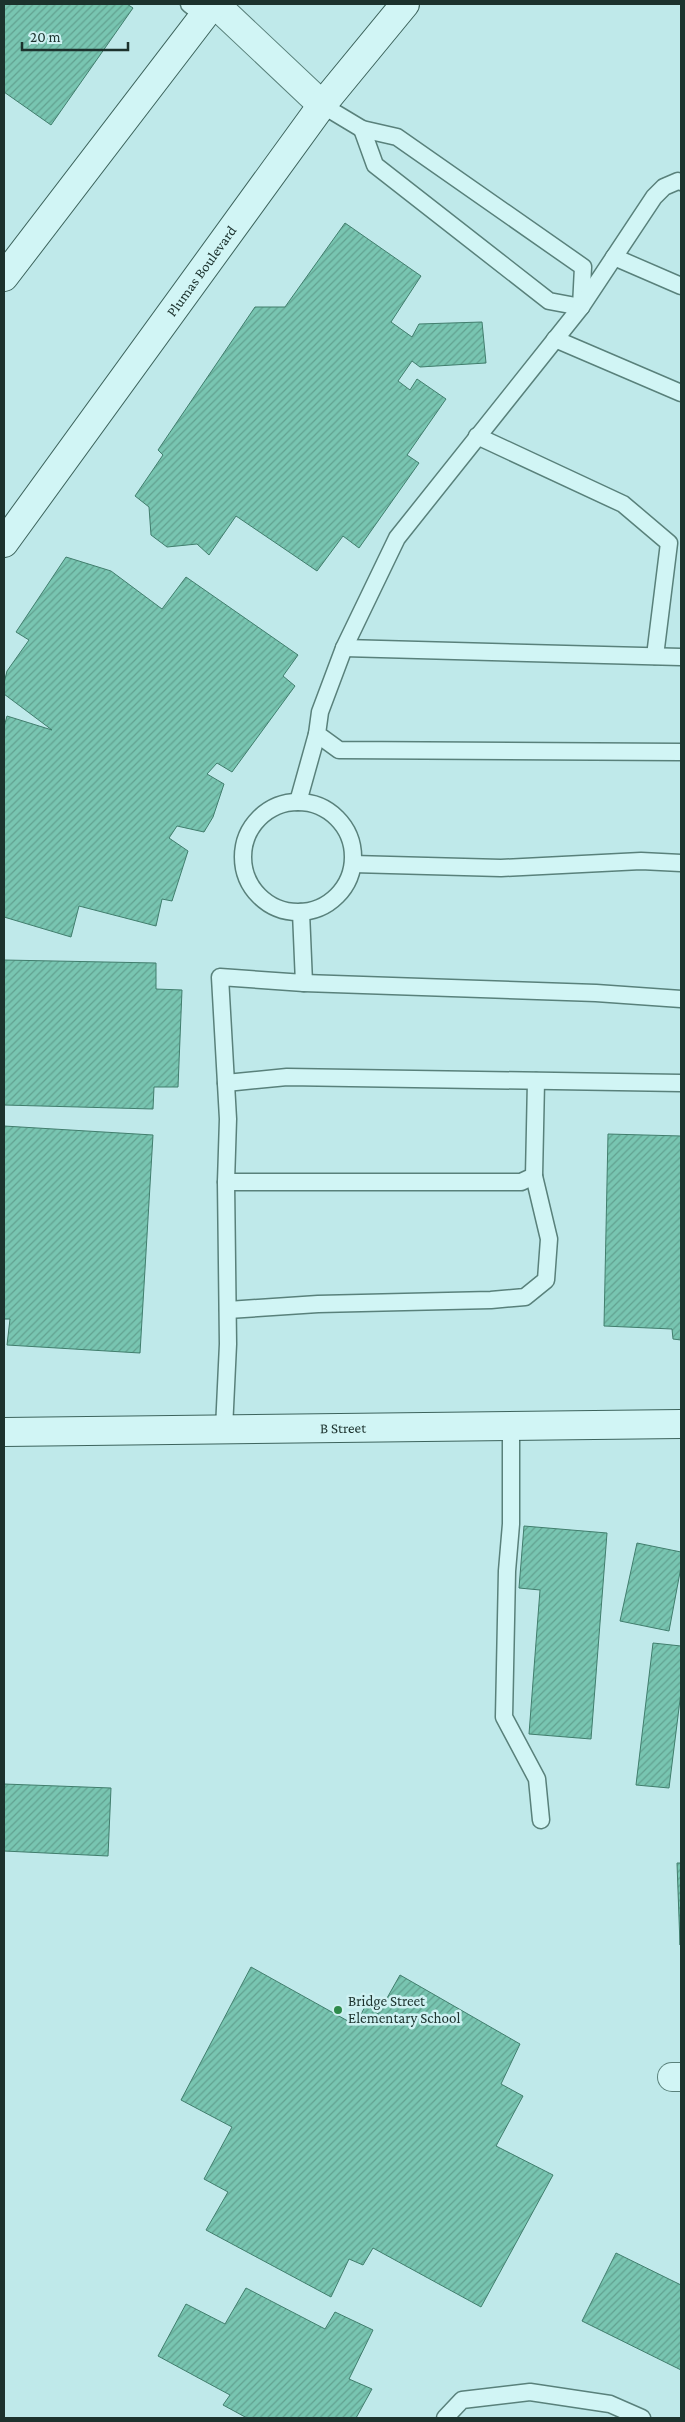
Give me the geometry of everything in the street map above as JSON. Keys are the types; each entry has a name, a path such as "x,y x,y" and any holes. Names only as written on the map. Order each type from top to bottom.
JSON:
{"street":[{"name":"Plumas Boulevard","path":"4,543 322,105 405,4"},
{"path":"4,277 205,7 322,105"},
{"name":"B Street","path":"4,1432 681,1424"}],"lane":[{"path":"322,105 362,129 397,137 583,267 581,307"},
{"path":"362,129 375,165 549,301 581,307"},
{"path":"298,802 318,734 320,712 344,648 397,538 476,436 581,307 654,197 664,187 678,181 681,182"},
{"path":"614,257 681,286"},
{"path":"555,339 681,393"},
{"path":"476,436 623,504 675,543 655,656"},
{"path":"344,648 681,657"},
{"path":"318,734 339,750 681,752"},
{"path":"298,802 316,805 333,814 345,828 352,846 353,864 347,882 336,897 320,908 301,912 284,910 267,903 254,891 246,875 242,858 245,840 253,824 265,812 281,805 298,802"},
{"path":"353,864 501,868 641,861 681,863"},
{"path":"301,912 304,983"},
{"path":"224,1429 228,1310 226,1182 228,1119 220,978 304,983 596,993 681,999"},
{"path":"226,1083 287,1077 681,1083"},
{"path":"228,1310 318,1304 491,1300 525,1297 546,1280 549,1239 534,1176 536,1081"},
{"path":"226,1182 521,1182 534,1176"},
{"path":"511,1426 511,1524 507,1571 504,1717 537,1779 541,1820"},
{"path":"444,2418 462,2400 530,2392 610,2404 642,2418"}],"building":[{"path":"4,4 127,4 133,8 51,125 4,92"},
{"path":"345,223 421,276 391,322 412,337 419,324 482,322 486,363 420,367 412,361 398,381 410,390 417,379 446,399 407,455 419,463 359,548 343,536 317,571 236,516 209,555 197,544 167,547 151,535 149,507 135,496 163,455 158,450 255,307 285,307"},
{"path":"66,557 111,571 162,609 186,577 298,655 283,676 295,686 232,772 217,763 207,774 224,784 213,817 204,832 177,826 169,838 188,851 172,901 162,899 156,926 79,906 71,937 4,917 4,727 7,716 52,730 4,694 4,683 7,671 29,640 16,632"},
{"path":"4,960 156,963 156,989 182,990 178,1087 154,1087 153,1109 4,1105"},
{"path":"4,1126 153,1135 140,1353 7,1345 10,1319 4,1319"},
{"path":"608,1134 681,1136 681,1340 673,1339 672,1329 604,1326"},
{"path":"524,1526 607,1533 591,1739 529,1734 540,1590 519,1588"},
{"path":"637,1543 681,1552 681,1567 669,1631 620,1621"},
{"path":"653,1643 681,1646 681,1692 669,1788 636,1785"},
{"path":"4,1784 111,1788 108,1856 4,1851"},
{"path":"677,1863 681,1863 680,1945"},
{"path":"251,1967 355,2025 366,2005 378,2014 400,1975 520,2044 501,2084 523,2096 496,2146 553,2175 481,2307 373,2248 363,2265 349,2259 331,2297 206,2230 228,2192 204,2179 232,2127 181,2100"},
{"path":"616,2253 681,2285 681,2370 582,2321"},
{"path":"246,2288 325,2329 335,2312 373,2330 349,2379 372,2389 356,2418 247,2418 223,2405 230,2395 158,2356 186,2304 225,2324"}],"place":[{"name":"Bridge Street Elementary School","path":"338,2010"}]}
